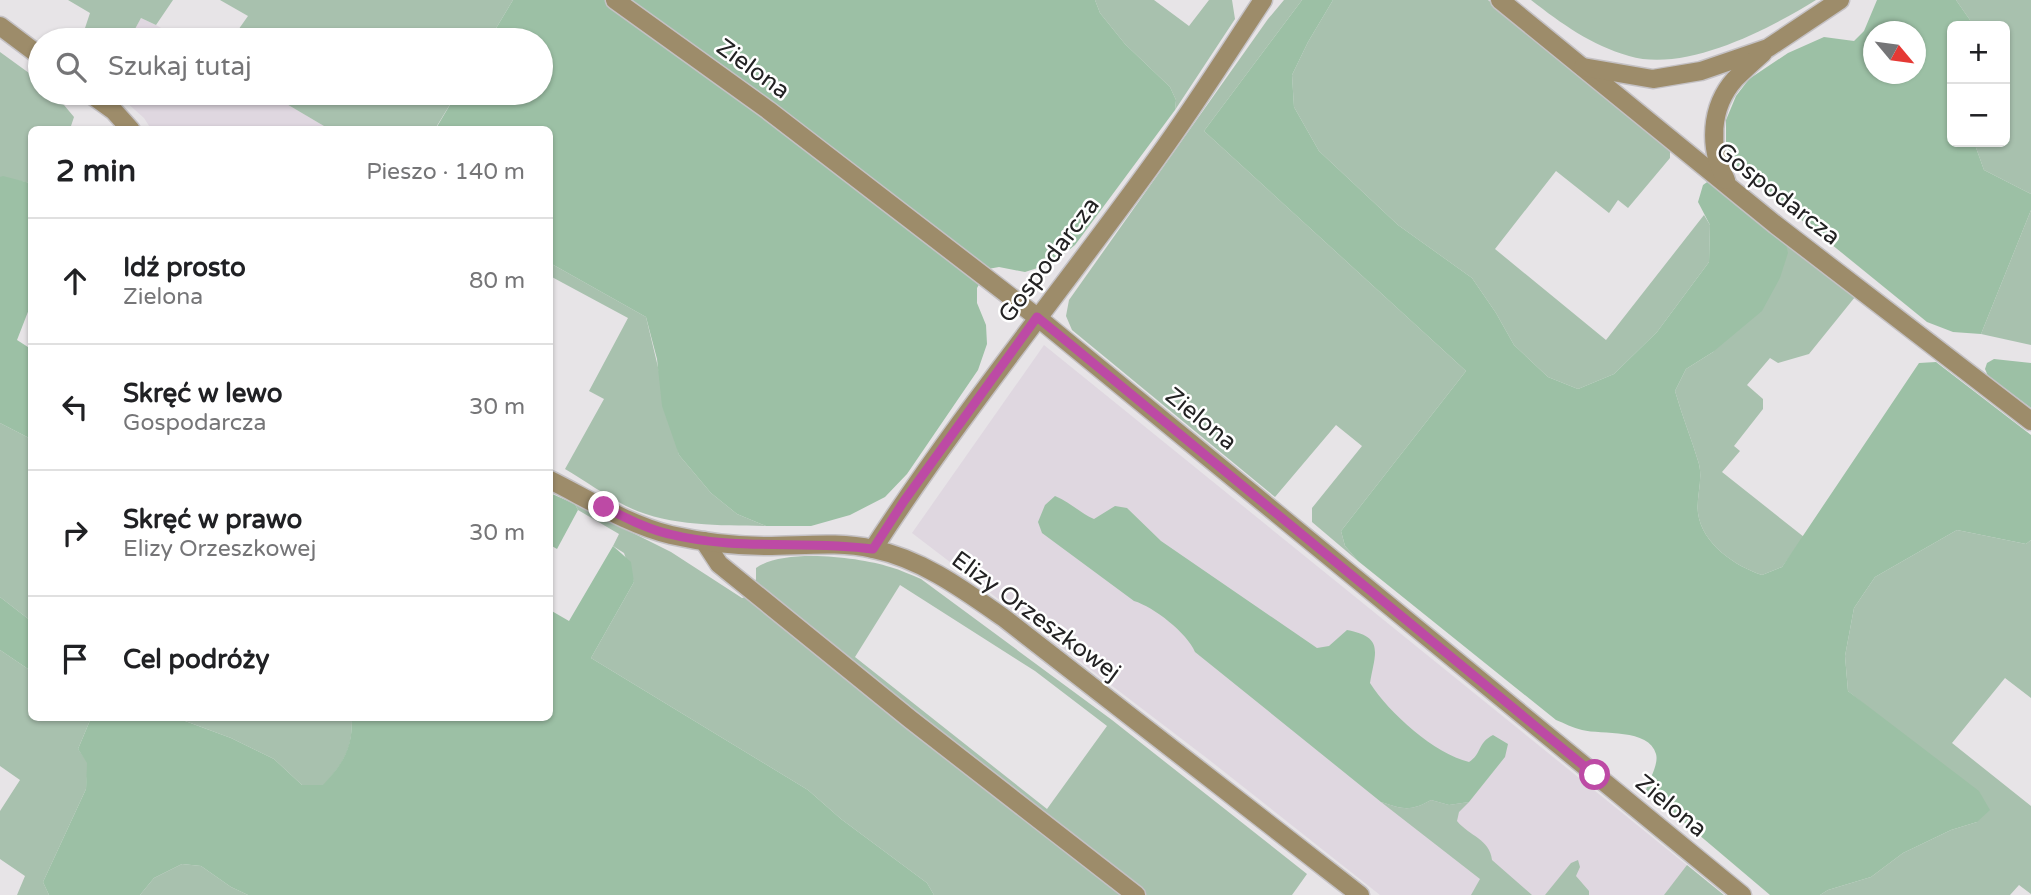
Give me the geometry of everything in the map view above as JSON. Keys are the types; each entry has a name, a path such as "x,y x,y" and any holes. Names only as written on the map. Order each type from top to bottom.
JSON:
{"street":[{"name":"Zielona","path":"614,0 768,110 1037,317 1742,895"},
{"name":"Gospodarcza","path":"873,549 904,501 1037,317 1157,158 1263,0"},
{"name":"Gospodarcza","path":"1500,0 1730,188 2031,421"},
{"path":"1730,188 1718,165 1714,146 1715,119 1722,100 1734,80 1768,48 1840,0"},
{"path":"0,26 28,47"},
{"path":"1581,66 1653,79 1701,71 1768,48"},
{"path":"106,105 127,126"},
{"name":"Elizy Orzeszkowej","path":"553,481 648,528 704,541 767,546 842,545 873,549 927,569 960,587 1004,618 1360,895"},
{"path":"704,541 719,564 910,719 1136,895"}],"shaded area":[{"path":"141,18 161,28 136,28"},
{"path":"129,105 288,105 324,126 149,126"},
{"path":"1044,345 1694,871 1675,895 1380,895 1208,759 912,533"}],"green space":[{"path":"68,0 173,0 156,25 141,18 136,28 85,28 90,13"},
{"path":"220,0 513,0 496,28 240,28 248,16"},
{"path":"513,0 1095,0 1100,13 1125,44 1170,87 1176,100 1175,110 1075,245 1053,263 1025,272 999,267 988,269 977,288 977,303 986,325 987,344 978,370 907,474 885,497 850,515 811,526 766,526 737,514 711,493 679,455 662,406 657,359 646,317 553,265 553,126 437,126 450,105 553,105 553,28 496,28"},
{"path":"1095,0 1154,0 1189,26 1209,0 1232,0 1235,19 1175,110 1176,100 1170,87 1125,44 1100,13"},
{"path":"1284,0 1302,0 1204,131 1466,371 1341,531 1345,546 1358,561 1312,522 1312,508 1362,446 1336,425 1275,497 1072,330 1066,316 1069,300"},
{"path":"1302,0 1333,0 1292,75 1294,107 1319,151 1398,225 1472,278 1514,345 1548,377 1578,389 1614,374 1657,332 1709,262 1710,225 1698,202 1703,185 1710,180 1785,240 1788,253 1780,278 1762,311 1713,352 1686,369 1675,391 1699,464 1698,513 1701,524 1713,544 1741,566 1762,575 1782,567 1919,363 1936,362 2031,435 2031,540 2026,544 1957,530 1875,577 1854,608 1845,656 1848,691 1979,791 1990,810 1977,822 1951,830 1903,853 1871,877 1820,895 1770,895 1646,790 1656,762 1652,746 1635,736 1582,730 1556,720 1358,561 1345,546 1341,531 1466,371 1204,131"},
{"path":"1333,0 1488,0 1670,147 1670,158 1628,208 1618,200 1609,213 1556,171 1495,249 1606,340 1704,215 1710,225 1709,262 1657,332 1614,374 1578,389 1548,377 1514,345 1472,278 1398,225 1319,151 1294,107 1292,75"},
{"path":"1531,0 1816,0 1751,35 1726,45 1676,58 1651,60 1629,56 1589,40"},
{"path":"1877,0 1956,0 1970,20 1947,21 1947,147 1976,147 1984,170 2031,194 2031,210 1981,334 1953,332 1927,322 1735,166 1726,145 1726,120 1736,96 1749,79 1788,53 1824,37 1854,41 1863,32 1863,84 1926,84 1926,21 1868,21"},
{"path":"1956,0 2031,0 2031,194 1984,170 1976,147 2010,147 2010,21 1970,20"},
{"path":"0,52 28,72 28,105 64,105 74,117 71,126 28,126 28,183 0,177"},
{"path":"288,105 450,105 437,126 324,126"},
{"path":"0,177 28,182 28,312 17,340 28,347 28,437 0,423"},
{"path":"2031,210 2031,345 1981,334"},
{"path":"1785,240 1855,297 1809,354 1778,363 1770,358 1747,385 1763,399 1763,409 1734,446 1740,451 1722,472 1804,537 1782,567 1762,575 1741,566 1721,552 1701,524 1698,513 1699,464 1675,391 1686,369 1713,352"},
{"path":"553,265 646,317 679,455 711,493 737,514 766,526 694,524 659,518 626,506 565,469 604,399 589,391 628,318 553,278"},
{"path":"1994,359 2031,363 2031,408 1988,376 1985,369 1987,363"},
{"path":"0,423 28,437 28,619 0,597"},
{"path":"553,494 575,504 578,510 557,549 553,547"},
{"path":"1055,496 1094,519 1115,506 1127,508 1161,541 1317,648 1329,646 1347,630 1367,637 1375,648 1370,683 1389,707 1414,731 1456,758 1469,762 1476,756 1484,741 1493,735 1508,744 1505,757 1469,802 1449,805 1431,800 1406,808 1381,802 1195,652 1185,637 1169,622 1134,601 1042,533 1038,522 1045,505"},
{"path":"575,504 671,552 742,598 751,595 756,568 768,562 802,556 876,563 921,579 1112,720 1307,874 1292,895 934,895 927,883 841,819 808,790 591,658 634,582 624,553 613,546 619,534 578,510","holes":["900,585 1035,671 1107,726 1047,809 855,657"]},
{"path":"1957,530 2026,544 2031,540 2031,698 2005,678 1952,743 2031,806 2031,894 2019,885 2010,895 1820,895 1871,877 1903,853 1951,830 1977,822 1902,735 1848,691 1845,656 1854,608 1875,577"},
{"path":"613,546 631,562 634,582 591,658 808,790 841,819 927,883 934,895 248,895 231,887 201,866 182,864 154,878 140,895 49,895 43,882 86,789 87,763 78,749 90,721 185,721 231,738 274,759 302,785 323,785 345,754 352,721 553,721 553,612 569,621"},
{"path":"0,597 28,619 28,669 0,650"},
{"path":"0,650 28,669 28,721 90,721 78,749 88,763 86,789 43,882 49,895 17,895 25,876 0,859 0,811 20,780 0,766"},
{"path":"185,721 352,721 351,739 346,754 324,785 302,785 274,759 231,738"},
{"path":"1431,800 1449,805 1469,802 1459,812 1457,821 1483,842 1492,860 1532,895 1471,895 1480,879 1381,802 1406,808"},
{"path":"1578,860 1580,867 1576,876 1589,891 1589,895 1545,895 1571,863"},
{"path":"182,864 201,866 231,887 248,895 140,895 154,878"},
{"path":"1687,865 1724,895 1664,895"}],"route":[{"path":"604,507 648,528 704,541 767,546 842,545 873,549 904,501 1037,317 1595,775"}]}
